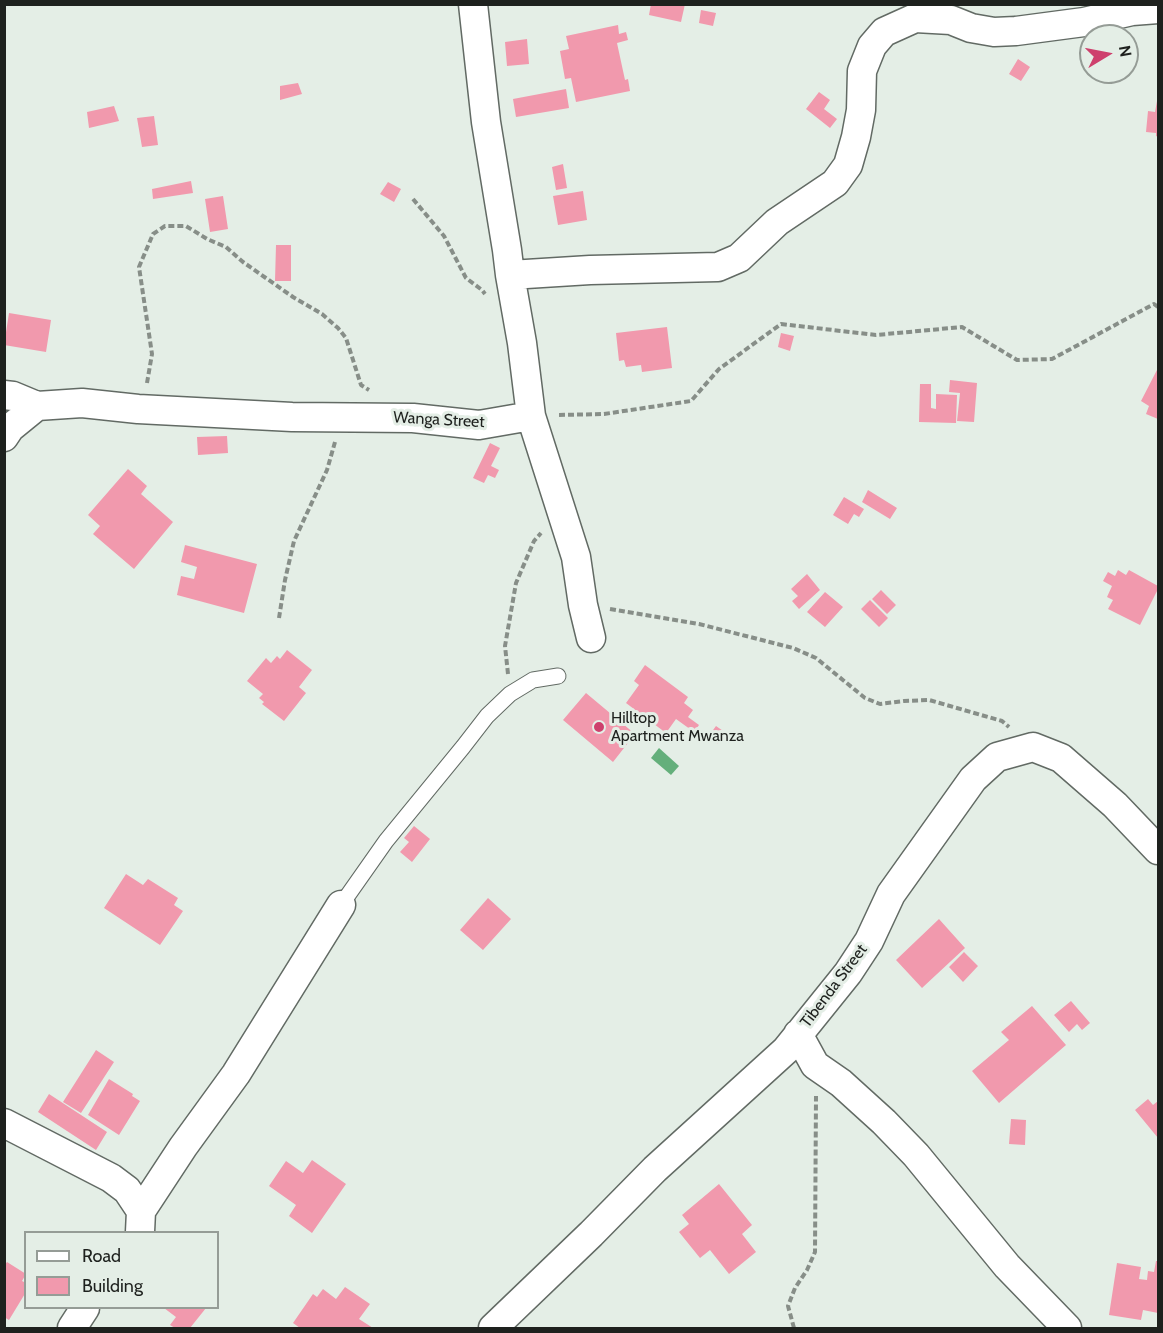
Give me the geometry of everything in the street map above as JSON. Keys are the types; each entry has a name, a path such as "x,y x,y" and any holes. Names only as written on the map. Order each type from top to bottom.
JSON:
{"street":[{"path":"473,4 486,122 522,343 531,416 576,557 583,605 591,638"},
{"path":"510,275 718,267 739,258 777,222 835,183 848,165 856,137 861,110 862,71 872,46 884,32 915,18 951,20 971,28 994,32 1084,22 1132,11 1158,9"},
{"name":"Wanga Street","path":"4,395 13,396 37,406 82,403 138,409 292,417 413,418 480,425 531,416"},
{"path":"4,437 10,428 37,406"},
{"path":"1033,747 1061,758 1115,805 1158,850"},
{"name":"Tibenda Street","path":"493,1329 655,1169 786,1050 848,973 869,941 891,894 973,779 997,757 1033,747"},
{"path":"140,1222 183,1147 236,1074 341,905"},
{"path":"798,1034 815,1065 841,1083 916,1155 1007,1266 1067,1329"},
{"path":"4,1123 111,1178 127,1190 140,1222"},
{"path":"72,1329 84,1309"}],"lane":[{"path":"341,905 386,841 487,716 510,694 533,680 558,676"}],"path":[{"path":"413,199 444,236 466,278 488,297"},
{"path":"138,409 148,380 152,354 138,267 153,234 165,226 186,226 226,247 243,262 293,297 322,314 346,338 361,385 372,392"},
{"path":"531,416 604,414 690,401 719,369 781,324 876,335 962,327 1017,360 1052,359 1155,304 1158,307"},
{"path":"279,618 294,541 327,470 334,444 353,417"},
{"path":"510,694 505,646 516,583 534,541 561,511"},
{"path":"583,605 699,624 793,648 816,658 865,698 872,701 880,704 928,700 1002,721 1033,747"},
{"path":"794,1329 788,1306 815,1252 814,1185 817,1118 815,1065"}],"shaded area":[{"path":"659,748 679,766 671,775 651,758"}],"building":[{"path":"651,4 685,4 681,22 649,15"},
{"path":"701,10 716,13 713,26 699,23"},
{"path":"618,25 619,34 626,32 628,40 617,43 625,80 628,79 630,91 576,102 571,78 565,79 560,51 569,49 566,36"},
{"path":"527,39 529,64 507,66 505,42"},
{"path":"1018,59 1030,67 1021,81 1009,74"},
{"path":"298,83 302,94 280,100 280,86"},
{"path":"566,89 569,108 516,117 513,99"},
{"path":"819,92 830,100 824,109 837,119 830,128 806,109"},
{"path":"1157,101 1158,137 1156,133 1146,132 1148,111 1155,112"},
{"path":"114,106 119,121 89,128 87,112"},
{"path":"154,116 158,145 142,147 137,118"},
{"path":"563,164 567,188 556,190 552,167"},
{"path":"191,181 193,193 153,199 152,189"},
{"path":"388,182 401,189 394,202 380,194"},
{"path":"583,191 587,220 558,225 553,196"},
{"path":"223,196 228,229 210,232 205,199"},
{"path":"276,245 291,245 291,281 275,281"},
{"path":"9,313 51,320 46,352 4,345"},
{"path":"667,327 672,368 642,372 641,365 626,367 624,360 619,361 616,333"},
{"path":"781,333 794,336 790,351 778,347"},
{"path":"1158,368 1158,419 1146,414 1149,406 1141,401"},
{"path":"950,380 977,383 974,422 957,421 960,393 949,392"},
{"path":"920,384 931,384 931,408 936,409 936,394 957,395 956,423 919,422"},
{"path":"227,436 228,453 198,455 197,437"},
{"path":"490,443 500,448 491,466 499,470 495,478 488,475 484,483 473,478"},
{"path":"128,469 147,486 141,494 173,522 134,569 93,534 100,526 88,515"},
{"path":"868,490 897,508 890,519 862,502"},
{"path":"844,497 864,509 859,517 854,514 848,524 833,515"},
{"path":"185,545 257,564 244,613 177,595 181,576 194,579 197,567 181,562"},
{"path":"1118,570 1126,575 1129,570 1158,586 1140,625 1108,609 1113,600 1107,597 1112,586 1103,581 1108,572 1115,576"},
{"path":"807,574 820,590 799,609 792,601 798,596 791,589"},
{"path":"881,590 896,605 887,614 872,599"},
{"path":"825,592 843,607 825,627 807,612"},
{"path":"870,600 888,618 879,627 861,609"},
{"path":"287,650 312,670 299,687 306,693 284,721 262,704 264,702 259,698 263,694 247,681 266,658 271,663 277,656 280,659"},
{"path":"645,665 688,697 684,703 693,710 688,717 699,725 694,732 676,719 666,733 626,703 639,685 634,681"},
{"name":"Hilltop Apartment Mwanza","path":"586,693 635,734 613,762 563,720"},
{"path":"716,726 726,733 718,744 708,737"},
{"path":"414,826 430,839 412,862 400,852 409,842 404,838"},
{"path":"126,874 143,885 148,879 178,898 174,905 183,911 160,945 104,908"},
{"path":"488,898 511,919 483,950 460,930"},
{"path":"939,919 965,948 922,988 896,960"},
{"path":"964,952 978,966 963,982 949,967"},
{"path":"1071,1001 1090,1023 1082,1030 1077,1024 1069,1032 1054,1015"},
{"path":"1032,1006 1066,1045 999,1103 972,1071 1009,1040 1001,1032"},
{"path":"96,1050 114,1062 81,1113 63,1102"},
{"path":"109,1079 140,1101 119,1135 88,1115"},
{"path":"49,1094 107,1132 96,1150 38,1112"},
{"path":"1148,1099 1153,1105 1158,1101 1158,1138 1135,1110"},
{"path":"1011,1119 1026,1120 1025,1145 1009,1144"},
{"path":"312,1160 346,1184 312,1233 289,1216 296,1205 269,1186 286,1161 303,1173"},
{"path":"719,1184 752,1225 742,1234 756,1252 729,1274 710,1250 700,1258 679,1232 689,1224 682,1215"},
{"path":"1156,1261 1158,1261 1158,1313 1143,1310 1141,1320 1109,1315 1117,1263 1141,1267 1139,1279 1147,1280 1148,1271 1154,1272"},
{"path":"7,1262 24,1273 22,1281 24,1282 24,1295 9,1320 4,1317 4,1266"},
{"path":"345,1287 370,1304 359,1319 373,1328 300,1328 293,1323 313,1294 317,1297 323,1289 336,1299"},
{"path":"165,1309 205,1309 190,1328 175,1328 170,1325 176,1317"}],"place":[{"name":"Hilltop Apartment Mwanza","path":"599,727"}]}
